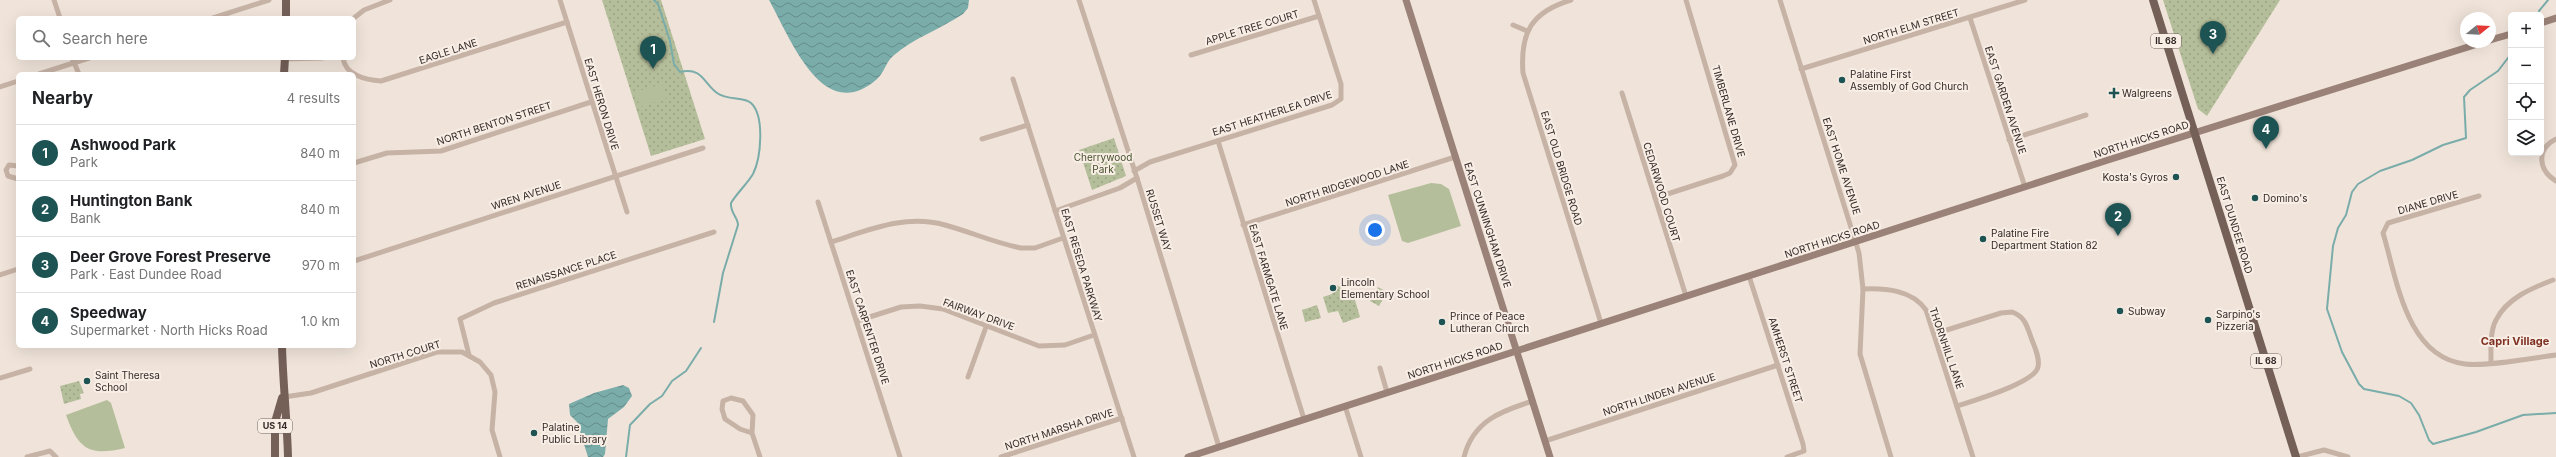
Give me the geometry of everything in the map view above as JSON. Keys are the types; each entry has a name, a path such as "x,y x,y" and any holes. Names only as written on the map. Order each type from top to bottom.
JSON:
{"main road":[{"path":"286,0 286,16"},
{"name":"EAST CUNNINGHAM DRIVE","path":"1406,0 1550,457"},
{"name":"EAST DUNDEE ROAD","path":"2153,0 2296,457"},
{"path":"2544,22 2556,18"},
{"path":"2496,38 2508,35"},
{"name":"NORTH HICKS ROAD","path":"1188,457 2195,132 2465,48"},
{"path":"284,60 284,72"},
{"name":"US 14","path":"282,348 283,397 286,413 288,457"},
{"name":"US 14","path":"275,457 274,422 283,397"}],"street":[{"path":"54,0 59,16"},
{"path":"219,16 269,0"},
{"path":"356,16 364,10 390,0"},
{"name":"EAST HERON DRIVE","path":"560,0 627,212"},
{"name":"RUSSET WAY","path":"1078,0 1137,178 1219,447"},
{"name":"EAST HEATHERLEA DRIVE","path":"1134,171 1150,162 1332,105 1341,99 1341,84 1314,0"},
{"path":"1513,25 1527,31 1538,16 1556,4 1571,0"},
{"name":"TIMBERLANE DRIVE","path":"1655,198 1730,173 1735,165 1686,0"},
{"name":"EAST HOME AVENUE","path":"1780,0 1856,242 1862,268 1863,289 1860,354 1891,457"},
{"name":"NORTH ELM STREET","path":"1801,68 1970,18 2025,0"},
{"name":"APPLE TREE COURT","path":"1191,55 1319,16"},
{"name":"EAST GARDEN AVENUE","path":"1970,18 2025,187"},
{"name":"EAGLE LANE","path":"356,75 381,81 567,22"},
{"name":"EAST OLD BRIDGE ROAD","path":"1527,31 1521,52 1523,73 1601,323"},
{"path":"44,72 73,60 78,72"},
{"name":"EAGLE LANE","path":"344,60 345,65 351,72"},
{"name":"EAST RESEDA PARKWAY","path":"1014,79 1063,238 1134,457"},
{"path":"0,87 16,82"},
{"name":"CEDARWOOD COURT","path":"1622,93 1686,296"},
{"name":"NORTH BENTON STREET","path":"356,162 387,153 441,151 591,102"},
{"path":"2009,140 2086,115"},
{"path":"982,139 1028,125"},
{"path":"2556,139 2548,145 2542,153 2541,162 2544,171 2556,181"},
{"name":"EAST FARMGATE LANE","path":"1218,141 1304,419"},
{"name":"WREN AVENUE","path":"356,260 615,175 704,148"},
{"name":"NORTH RIDGEWOOD LANE","path":"1243,225 1455,158"},
{"path":"16,166 9,165 6,170 8,176 16,178"},
{"path":"1055,210 1120,188 1137,178"},
{"name":"DIANE DRIVE","path":"2479,196 2388,223 2383,233 2409,320 2422,342 2444,358 2465,364 2556,355"},
{"name":"EAST CARPENTER DRIVE","path":"818,202 900,457"},
{"path":"831,242 879,226 908,221 944,224 1021,248 1034,248 1063,238"},
{"name":"RENAISSANCE PLACE","path":"470,355 460,319 494,303 714,232"},
{"path":"0,275 16,270"},
{"name":"AMHERST STREET","path":"1748,276 1778,365 1804,451 1787,457"},
{"path":"2491,362 2496,320 2509,303 2525,291 2555,279"},
{"name":"THORNHILL LANE","path":"1863,289 1899,292 1915,299 1926,310 1973,457"},
{"name":"FAIRWAY DRIVE","path":"857,321 901,307 920,306 943,309 986,327 1039,346 1065,345 1094,335"},
{"path":"1934,334 2001,313 2012,312 2025,321 2039,360 2038,368 2033,374 1995,394 1956,406"},
{"path":"968,377 986,327"},
{"name":"NORTH COURT","path":"283,397 311,393 437,352 455,351 470,355 486,368 494,384 492,422 500,457"},
{"name":"NORTH LINDEN AVENUE","path":"1545,441 1778,365"},
{"path":"0,378 30,368"},
{"path":"1380,368 1387,392"},
{"path":"752,433 740,429 725,419 722,409 723,401 731,398 743,401 753,416 752,433 760,457"},
{"path":"1464,457 1472,437 1485,421 1502,411 1533,401"},
{"path":"1345,406 1361,457"},
{"name":"NORTH MARSHA DRIVE","path":"1000,457 1122,418"},
{"path":"2296,457 2324,450 2348,457"},
{"path":"27,457 52,451 56,457"}],"green space":[{"path":"602,0 661,0 705,139 651,156"},
{"path":"2163,0 2280,0 2207,116 2198,109"},
{"path":"662,84 667,98 640,107 635,92"},
{"name":"Cherrywood Park","path":"1114,138 1126,176 1092,190 1079,150"},
{"path":"1431,183 1441,184 1449,189 1461,226 1408,243 1402,241 1388,195"},
{"path":"1336,285 1353,293 1360,317 1343,323 1338,311 1328,313 1323,297 1332,294"},
{"path":"1378,287 1387,292 1379,306 1370,301"},
{"path":"1317,305 1321,318 1305,322 1302,310"},
{"path":"79,381 84,393 80,394 81,399 64,404 60,386"},
{"path":"107,400 111,403 125,448 112,451 93,450 80,442 70,426 66,415"}],"water":[{"path":"769,0 969,0 968,8 963,14 909,44 893,56 877,79 858,91 840,92 825,85 811,71 798,54"},
{"path":"623,385 629,388 632,396 624,407 608,419 605,454 603,457 588,457 577,422 570,415 569,404 594,393"}],"waterway":[{"path":"654,0 658,4 670,41 674,64 680,72 694,72 702,77 717,93 726,97 744,100 751,103 755,109 760,127 760,148 756,167 751,178 731,203 738,225 723,273 714,322"},
{"path":"2539,11 2548,0"},
{"path":"2508,58 2498,71 2470,90 2464,97 2466,138 2443,145 2412,160 2380,171 2358,184 2352,192 2346,215 2338,228 2333,246 2327,309 2342,352 2359,384 2364,389 2399,396 2411,403 2419,415 2429,440 2433,444 2476,432 2523,415 2556,413"},
{"path":"626,457 630,425 650,404 662,396 672,381 686,371 701,348"}],"place":[{"name":"Deer Grove Forest Preserve","path":"2213,54"},
{"name":"Ashwood Park","path":"653,69"},
{"name":"Palatine First Assembly of God Church","path":"1842,80"},
{"name":"Walgreens","path":"2114,93"},
{"name":"Speedway","path":"2266,149"},
{"name":"Kosta's Gyros","path":"2176,177"},
{"name":"Domino's","path":"2255,198"},
{"name":"Huntington Bank","path":"2118,236"},
{"name":"Palatine Fire Department Station 82","path":"1983,239"},
{"name":"Lincoln Elementary School","path":"1333,288"},
{"name":"Subway","path":"2120,311"},
{"name":"Sarpino's Pizzeria","path":"2208,320"},
{"name":"Prince of Peace Lutheran Church","path":"1442,322"},
{"name":"Saint Theresa School","path":"87,381"},
{"name":"Palatine Public Library","path":"534,433"}],"district":[{"name":"Capri Village","path":"2515,341"}]}
